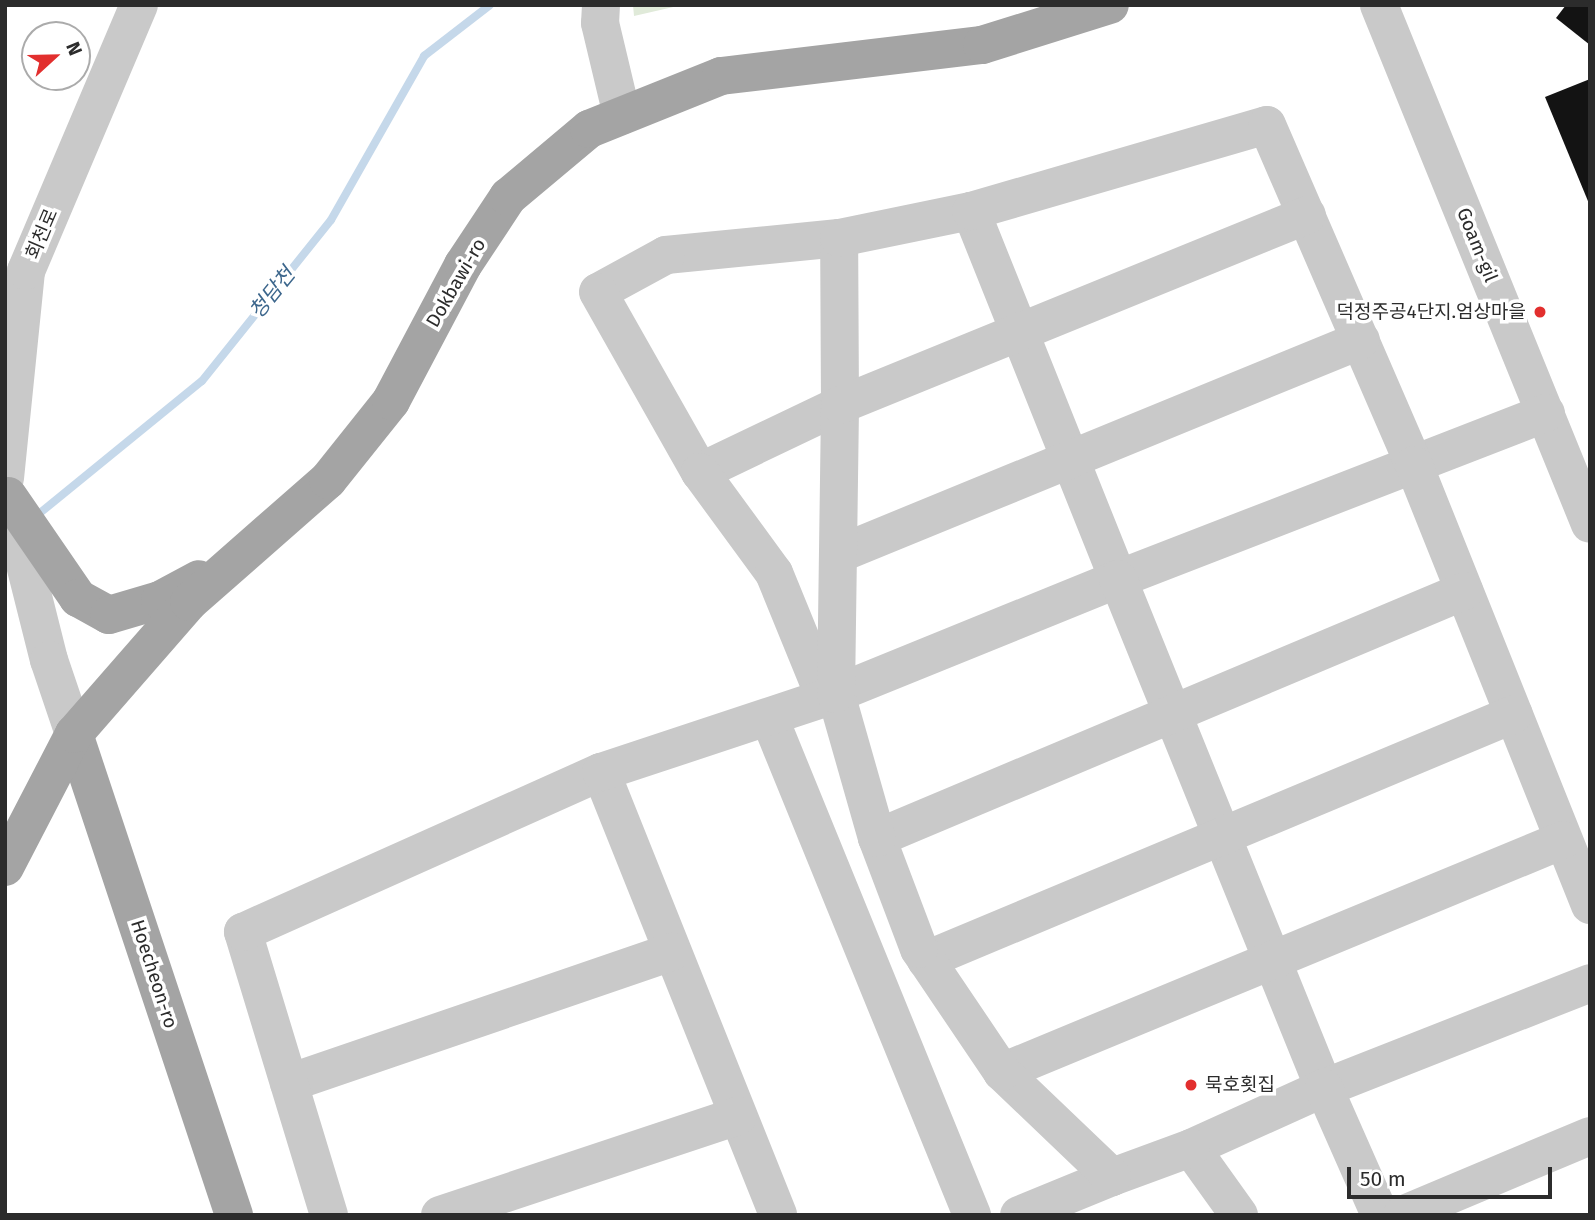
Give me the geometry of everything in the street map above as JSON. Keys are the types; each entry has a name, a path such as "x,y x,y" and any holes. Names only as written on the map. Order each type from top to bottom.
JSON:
{"main road":[{"name":"Dokbawi-ro","path":"5,867 74,734 189,602 328,480 391,401 463,265 508,197 589,128 721,76 982,44 1110,5"},
{"path":"6,486 78,598 109,615 160,600 240,556"},
{"name":"Hoecheon-ro","path":"74,734 234,1215"}],"street":[{"name":"회천로","path":"74,734 49,660 6,486 26,271 139,5"},
{"path":"601,5 600,23 622,115"},
{"name":"Goam-gil","path":"1380,5 1590,524"},
{"path":"1112,1177 1002,1072 926,960 877,838 830,696 774,573 700,472 598,292 666,256 839,238 971,211 1268,125 1414,465 1590,905"},
{"path":"971,211 1324,1088 1380,1215"},
{"path":"700,472 840,405 1019,329 1307,215"},
{"path":"830,696 839,554 839,238"},
{"path":"839,554 1361,340"},
{"path":"329,1215 243,932 601,772 830,696 1118,579 1546,413"},
{"path":"877,838 1172,711 1464,591"},
{"path":"926,960 1514,714"},
{"path":"769,717 972,1215"},
{"path":"601,772 778,1215"},
{"path":"1002,1072 1563,840"},
{"path":"289,1083 673,952"},
{"path":"1019,1215 1191,1148 1324,1088 1590,983"},
{"path":"440,1215 738,1116"},
{"path":"1402,1215 1590,1136"},
{"path":"1191,1148 1239,1215"}],"green space":[{"path":"633,5 682,5 634,16"}],"building":[{"path":"1566,5 1590,5 1590,45 1556,18"},
{"path":"1590,79 1590,206 1545,97"}],"waterway":[{"name":"청담천","path":"35,517 202,381 331,220 424,56 490,5"}],"place":[{"name":"덕정주공4단지.엄상마을","path":"1540,312"},
{"name":"묵호횟집","path":"1191,1085"}]}
